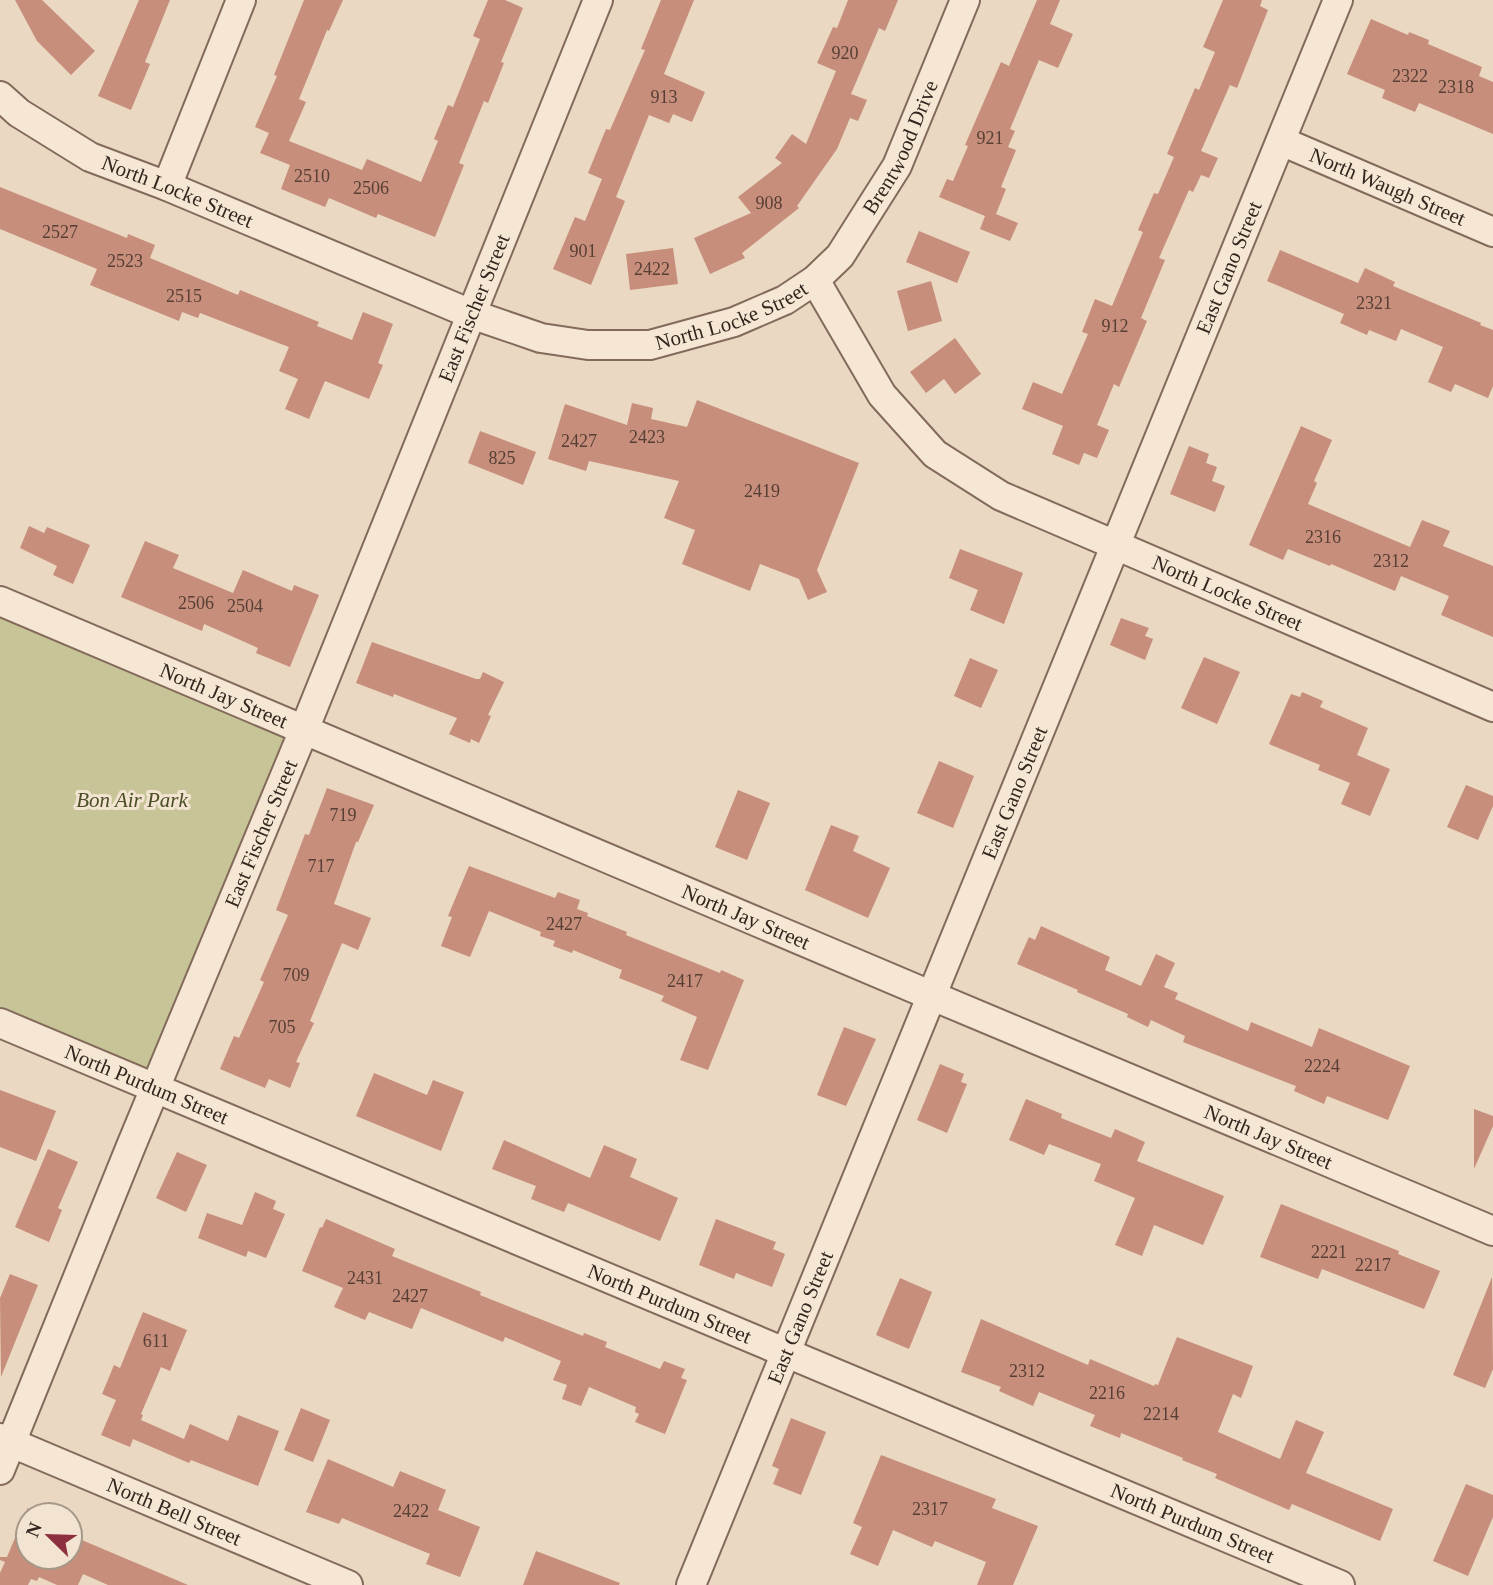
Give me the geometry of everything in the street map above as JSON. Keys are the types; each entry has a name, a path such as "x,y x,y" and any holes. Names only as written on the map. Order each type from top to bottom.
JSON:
{"street":[{"path":"167,186 241,0"},
{"name":"East Fischer Street","path":"0,1470 6,1441 304,730 598,0"},
{"name":"Brentwood Drive","path":"815,280 840,256 897,166 965,0"},
{"name":"East Gano Street","path":"691,1585 1338,0"},
{"name":"North Locke Street","path":"0,96 19,113 90,157 167,186 471,314 541,338 588,345 649,345 734,322 785,300 815,280 882,395 935,454 1001,496 1493,706"},
{"name":"North Waugh Street","path":"1281,141 1493,232"},
{"name":"North Jay Street","path":"0,601 1493,1231"},
{"name":"North Purdum Street","path":"0,1023 1340,1585"},
{"name":"North Bell Street","path":"6,1441 348,1585"}],"green space":[{"name":"Bon Air Park","path":"0,601 304,730 155,1089 0,1023"}],"building":[{"path":"15,0 42,0 95,51 71,75 37,41"},
{"path":"139,0 170,0 145,62 150,64 131,110 98,96"},
{"path":"304,0 343,0 329,31 327,30 299,99 306,102 289,141 362,170 367,159 421,182 438,141 434,139 448,105 453,107 480,39 473,36 488,0 505,0 523,8 488,103 484,101 459,163 464,165 435,237 378,214 376,218 329,198 325,207 281,189 290,165 260,153 269,133 255,127 277,76 274,75"},
{"path":"661,0 694,0 664,74 705,92 692,122 673,114 669,123 649,115 616,197 625,201 591,285 553,269 575,217 585,221 602,179 588,173 606,129 610,130 645,50 641,49"},
{"path":"848,0 898,0 885,31 879,28 851,94 867,100 858,121 850,118 837,149 797,206 799,208 742,253 745,258 710,274 694,238 751,213 738,197 782,163 775,158 792,134 806,144 836,71 817,63 833,27 837,28"},
{"path":"1037,0 1060,0 1050,24 1073,34 1058,68 1039,60 1010,129 1015,131 1008,147 1016,150 1001,187 1006,189 996,214 1018,223 1010,241 980,229 985,216 939,197 947,179 953,181 968,146 965,145 1001,62 1009,66"},
{"path":"1223,0 1262,0 1260,6 1268,10 1237,88 1230,85 1201,151 1218,158 1209,178 1201,175 1193,192 1189,190 1159,258 1165,260 1141,318 1147,321 1119,387 1114,384 1097,425 1109,430 1097,458 1084,453 1079,465 1052,454 1063,426 1022,409 1033,382 1062,394 1088,334 1082,332 1095,299 1112,306 1143,232 1138,230 1174,157 1167,154 1195,88 1199,90 1215,52 1203,47"},
{"path":"1371,19 1408,35 1409,32 1429,40 1428,44 1482,67 1479,76 1493,82 1493,134 1419,103 1415,112 1382,98 1385,90 1347,74"},
{"path":"0,187 127,238 128,234 155,245 150,258 238,295 240,290 319,322 317,326 352,340 363,312 393,324 378,363 383,365 369,399 325,381 309,419 285,409 298,379 279,371 289,347 200,313 198,318 182,312 179,321 90,285 97,269 0,229"},
{"path":"919,231 970,252 957,283 906,262"},
{"path":"673,248 678,284 630,290 626,254"},
{"path":"1280,250 1358,283 1365,268 1395,282 1393,286 1493,330 1493,386 1488,398 1455,384 1451,392 1428,382 1443,347 1401,329 1396,341 1369,330 1367,335 1340,323 1344,314 1267,281"},
{"path":"931,281 942,321 908,331 897,291"},
{"path":"955,338 981,374 955,394 944,379 926,393 910,372"},
{"path":"697,400 859,463 817,570 827,592 808,600 799,579 760,564 750,591 682,564 695,530 664,518 679,481 589,461 586,471 548,459 565,404 627,425 632,403 653,408 651,419 687,427"},
{"path":"1301,426 1332,440 1314,481 1317,483 1308,504 1410,547 1422,520 1450,531 1443,546 1493,566 1493,637 1441,615 1449,596 1401,576 1395,591 1288,549 1283,560 1249,545"},
{"path":"480,431 536,452 523,485 468,463"},
{"path":"1189,446 1209,454 1206,463 1217,467 1212,481 1225,486 1215,512 1170,494"},
{"path":"29,526 44,533 47,527 90,545 73,584 53,575 57,566 20,548"},
{"path":"145,541 179,555 173,568 233,593 243,570 292,591 294,585 319,595 290,667 256,653 258,648 204,624 202,631 121,597"},
{"path":"960,549 1023,573 1004,624 970,610 978,590 949,578"},
{"path":"1121,618 1149,628 1145,636 1153,639 1145,660 1110,645"},
{"path":"372,642 476,679 480,679 483,672 504,682 488,715 491,716 479,743 471,739 470,743 449,734 457,718 356,683"},
{"path":"1204,657 1240,672 1217,724 1181,708"},
{"path":"970,658 998,670 981,708 954,696"},
{"path":"1302,692 1323,701 1320,707 1368,728 1357,755 1390,769 1370,816 1341,804 1350,783 1318,770 1320,765 1269,744 1291,694 1300,697"},
{"path":"939,761 974,776 953,828 917,813"},
{"path":"1466,785 1493,796 1493,806 1478,840 1447,827"},
{"path":"327,788 374,805 356,842 334,904 371,918 358,950 342,943 310,1021 314,1023 296,1062 300,1063 290,1088 269,1079 265,1088 220,1069 234,1036 239,1038 264,982 260,980 288,915 276,910 305,834 309,835"},
{"path":"738,790 770,803 747,860 715,847"},
{"path":"831,825 859,836 853,851 890,868 868,918 805,890"},
{"path":"469,866 555,898 558,892 580,900 577,909 588,913 587,916 627,932 626,935 744,980 708,1070 680,1060 697,1017 661,1001 664,996 619,978 622,970 573,950 572,953 553,946 555,941 540,936 541,932 489,911 470,957 441,946 452,917 448,916"},
{"path":"1041,926 1110,957 1105,970 1141,986 1156,954 1175,963 1164,987 1178,993 1175,999 1248,1031 1251,1022 1312,1047 1319,1028 1410,1066 1388,1120 1327,1096 1324,1104 1294,1091 1296,1086 1183,1042 1185,1036 1151,1020 1148,1027 1127,1017 1128,1014 1017,964 1029,937 1035,940"},
{"path":"844,1027 876,1039 846,1106 817,1095"},
{"path":"940,1064 964,1074 961,1082 967,1084 947,1133 917,1120"},
{"path":"374,1073 427,1095 433,1080 464,1092 441,1151 356,1116"},
{"path":"0,1090 56,1111 36,1161 0,1147"},
{"path":"1026,1099 1062,1114 1061,1118 1111,1138 1115,1129 1145,1142 1137,1161 1224,1196 1203,1245 1154,1225 1142,1256 1115,1245 1135,1198 1094,1181 1101,1164 1049,1144 1044,1155 1009,1140"},
{"path":"1474,1109 1493,1116 1493,1126 1474,1169"},
{"path":"504,1140 590,1178 604,1145 637,1159 630,1177 678,1198 660,1241 568,1203 564,1212 531,1199 536,1186 492,1169"},
{"path":"48,1149 78,1162 58,1208 62,1210 49,1242 15,1227"},
{"path":"177,1152 207,1165 186,1212 156,1198"},
{"path":"255,1192 276,1201 273,1209 285,1214 266,1258 248,1251 246,1257 198,1238 207,1213 242,1225"},
{"path":"1281,1204 1399,1251 1398,1254 1440,1271 1424,1309 1322,1269 1318,1279 1260,1257"},
{"path":"326,1219 395,1249 392,1256 481,1292 480,1295 583,1336 584,1333 607,1342 605,1347 660,1369 664,1361 685,1369 681,1378 687,1380 665,1434 635,1422 639,1414 635,1412 636,1407 589,1387 581,1406 562,1399 567,1385 553,1380 561,1361 505,1337 503,1342 421,1308 412,1329 369,1312 365,1320 334,1307 343,1288 302,1271"},
{"path":"716,1219 776,1242 773,1249 785,1254 772,1287 736,1273 734,1279 699,1265"},
{"path":"10,1274 38,1285 1,1377 0,1298"},
{"path":"1492,1277 1493,1369 1485,1388 1453,1375"},
{"path":"900,1278 932,1292 909,1349 876,1335"},
{"path":"143,1312 187,1330 170,1371 161,1367 141,1414 141,1420 184,1439 190,1424 228,1441 238,1415 279,1431 258,1486 191,1460 189,1463 133,1439 130,1447 101,1435 116,1400 102,1394 114,1365 120,1368"},
{"path":"981,1319 1088,1365 1090,1359 1154,1386 1158,1385 1177,1337 1253,1366 1241,1398 1233,1394 1218,1432 1280,1459 1296,1420 1324,1432 1306,1473 1393,1509 1380,1541 1292,1504 1289,1510 1215,1478 1217,1474 1182,1460 1183,1458 1121,1433 1120,1438 1090,1426 1095,1415 1039,1392 1033,1406 999,1391 1001,1387 961,1372"},
{"path":"301,1408 330,1420 313,1462 284,1450"},
{"path":"791,1418 826,1432 801,1495 773,1484 779,1469 772,1466"},
{"path":"881,1455 996,1499 992,1508 1038,1526 1013,1585 977,1585 986,1562 935,1541 932,1547 893,1530 878,1566 850,1554 862,1527 853,1523"},
{"path":"328,1459 393,1487 400,1471 446,1490 438,1510 480,1527 460,1577 426,1564 430,1554 342,1518 339,1524 306,1512"},
{"path":"1466,1484 1493,1495 1493,1517 1468,1576 1433,1561"},
{"path":"14,1540 14,1571 84,1571 84,1541 188,1585 108,1585 83,1574 78,1585 57,1585 39,1577 37,1581 31,1579 28,1585 0,1585 0,1573 5,1562 0,1560 0,1557 7,1557"},
{"path":"536,1551 620,1583 523,1585"}]}
